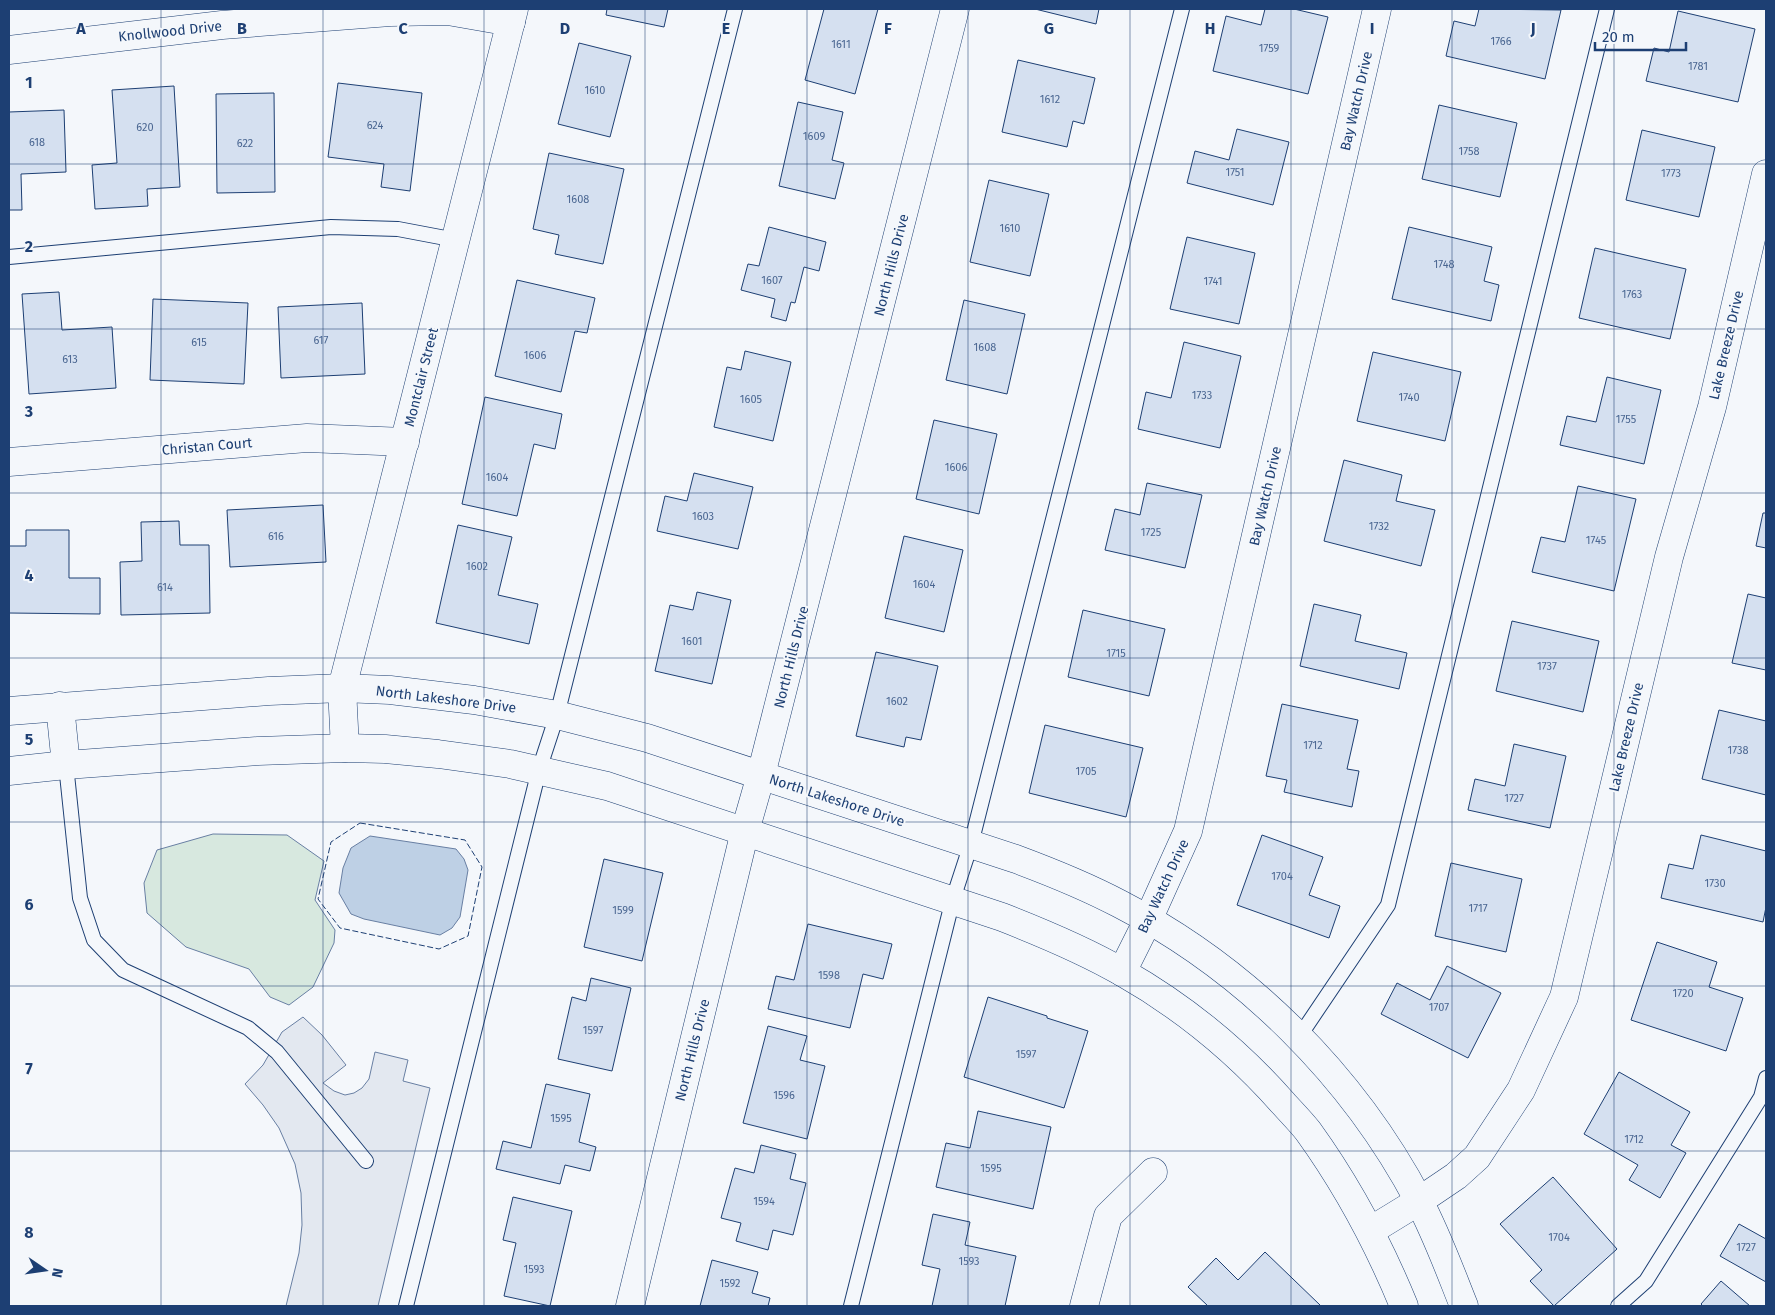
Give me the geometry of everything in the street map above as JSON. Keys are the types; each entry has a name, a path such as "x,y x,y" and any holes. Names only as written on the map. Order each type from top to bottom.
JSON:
{"street":[{"name":"North Hills Drive","path":"630,1306 745,831 761,775 955,9"},
{"name":"Bay Watch Drive","path":"1122,972 1148,920 1188,831 1377,9"},
{"name":"Knollwood Drive","path":"9,50 222,25 390,12 448,11 512,15"},
{"name":"Montclair Street","path":"345,748 342,688 512,15"},
{"name":"Lake Breeze Drive","path":"1370,1231 1456,1176 1477,1156 1521,1090 1564,997 1669,557 1712,407 1766,174"},
{"name":"Christan Court","path":"9,462 307,438 405,442"},
{"name":"North Lakeshore Drive","path":"9,711 260,692 342,688 417,693 474,700 557,715 647,738 971,844 1055,874 1122,904 1214,962 1247,989 1299,1037 1328,1069 1367,1119 1391,1154 1419,1201 1437,1239 1464,1306"},
{"path":"60,706 66,765"},
{"path":"9,771 258,751 345,748 385,749 438,754 540,770 607,786 953,900 1048,935 1122,972 1202,1026 1242,1060 1306,1129 1334,1168 1370,1231 1404,1306"},
{"path":"1084,1306 1108,1216 1153,1172"}],"lane":[{"path":"406,1306 540,770 557,715 735,9"},
{"path":"852,1306 953,900 971,844 1182,9"},
{"path":"1299,1037 1388,905 1607,9"},
{"path":"9,257 331,228 398,229 456,240"},
{"path":"66,765 80,898 94,940 122,970 248,1028 277,1052 366,1161"},
{"path":"1618,1306 1646,1281 1761,1097 1766,1078"}],"shaded area":[{"path":"213,834 287,835 324,861 315,900 335,930 334,943 313,987 289,1005 270,997 249,969 186,947 147,913 144,883 157,850"},
{"path":"303,1017 322,1035 346,1065 323,1083 334,1091 345,1095 354,1093 362,1088 369,1079 375,1052 408,1060 403,1081 430,1088 378,1306 286,1306 299,1253 302,1225 301,1193 295,1164 279,1128 245,1084 263,1065 282,1032"}],"water":[{"path":"370,836 456,849 464,859 468,870 460,917 452,928 440,935 364,919 351,914 339,893 343,868 351,848"}],"building":[{"path":"607,9 668,9 664,27 606,15"},
{"path":"824,9 878,9 855,94 805,80"},
{"path":"1035,9 1099,9 1096,24"},
{"path":"1265,9 1294,9 1328,17 1308,94 1213,71 1226,16 1261,25"},
{"path":"1479,9 1561,10 1545,79 1446,56 1454,21 1475,26"},
{"path":"1678,11 1755,29 1738,102 1646,81 1654,48 1669,52"},
{"path":"579,43 631,56 610,137 558,124"},
{"path":"1018,60 1095,78 1084,124 1073,121 1067,147 1002,132"},
{"path":"338,83 422,93 410,191 381,187 384,164 328,157"},
{"path":"174,86 180,187 147,189 148,206 95,209 92,165 117,163 112,90"},
{"path":"274,93 275,192 217,193 216,94"},
{"path":"798,102 843,112 832,160 844,163 835,199 779,186"},
{"path":"1439,105 1517,123 1500,197 1422,179"},
{"path":"64,110 66,172 21,174 22,210 9,210 9,112"},
{"path":"1237,129 1289,142 1273,205 1187,183 1195,151 1229,160"},
{"path":"1642,130 1715,147 1699,217 1626,200"},
{"path":"549,153 624,169 603,264 555,254 559,235 533,229"},
{"path":"989,180 1049,194 1030,276 970,262"},
{"path":"769,227 826,242 819,271 804,267 795,303 791,302 786,321 771,317 775,299 741,290 748,264 759,266"},
{"path":"1409,227 1492,247 1484,281 1499,285 1491,321 1392,299"},
{"path":"1187,237 1255,253 1239,324 1170,309"},
{"path":"1595,248 1686,269 1670,339 1579,318"},
{"path":"517,280 595,298 587,333 575,331 561,392 495,376"},
{"path":"59,292 62,330 112,327 116,388 29,394 22,294"},
{"path":"153,299 248,303 244,384 150,380"},
{"path":"964,300 1025,314 1007,394 946,380"},
{"path":"362,303 365,374 281,378 278,307"},
{"path":"1184,342 1241,356 1220,448 1138,429 1146,392 1171,398"},
{"path":"745,351 791,362 773,441 714,427 727,367 741,370"},
{"path":"1373,352 1461,372 1445,441 1357,421"},
{"path":"1607,377 1661,390 1644,464 1560,445 1567,416 1596,422"},
{"path":"485,397 562,414 555,449 534,444 517,516 462,504"},
{"path":"934,420 997,434 979,514 916,499"},
{"path":"1344,460 1402,475 1396,501 1435,510 1421,566 1324,541"},
{"path":"694,473 753,487 738,549 657,531 665,496 687,501"},
{"path":"1147,483 1202,495 1185,568 1105,550 1115,509 1140,515"},
{"path":"1578,486 1636,499 1614,591 1532,572 1541,537 1565,542"},
{"path":"323,505 326,562 230,567 227,510"},
{"path":"1763,513 1766,513 1766,548 1756,546"},
{"path":"179,521 180,545 209,545 210,613 121,615 120,562 142,561 141,522"},
{"path":"458,525 512,537 498,595 538,604 529,644 436,623"},
{"path":"26,530 69,530 69,578 100,578 100,614 9,613 9,546 26,546"},
{"path":"904,536 963,550 944,632 885,618"},
{"path":"697,592 731,600 712,684 655,671 670,605 693,610"},
{"path":"1748,594 1766,598 1766,670 1732,663"},
{"path":"1314,604 1361,615 1355,641 1407,653 1399,689 1300,666"},
{"path":"1083,610 1165,629 1149,696 1068,677"},
{"path":"1512,621 1599,641 1583,712 1496,691"},
{"path":"876,652 938,666 921,740 906,737 904,747 856,736"},
{"path":"1282,704 1358,720 1347,769 1359,771 1352,807 1284,792 1287,780 1266,776"},
{"path":"1719,710 1766,721 1766,795 1702,779"},
{"path":"1045,725 1143,748 1126,817 1029,793"},
{"path":"1514,744 1566,756 1550,828 1468,810 1475,779 1505,786"},
{"path":"1262,835 1323,857 1309,895 1340,906 1329,938 1237,905"},
{"path":"1701,835 1766,851 1766,907 1763,922 1661,898 1669,864 1693,869"},
{"path":"604,859 663,873 642,961 584,947"},
{"path":"1451,863 1522,879 1506,952 1435,936"},
{"path":"808,924 892,944 883,979 863,974 850,1028 768,1009 776,976 794,980"},
{"path":"1657,942 1717,962 1709,987 1743,998 1726,1051 1631,1020"},
{"path":"1447,966 1501,993 1468,1058 1381,1014 1397,983 1430,1000"},
{"path":"591,978 631,988 612,1071 558,1059 572,997 586,1001"},
{"path":"988,997 1088,1031 1064,1108 964,1077"},
{"path":"768,1026 807,1036 800,1060 825,1066 807,1139 743,1123"},
{"path":"1619,1072 1690,1112 1671,1145 1686,1153 1660,1198 1629,1180 1638,1165 1584,1134"},
{"path":"546,1084 590,1094 579,1142 596,1147 590,1171 565,1165 560,1184 496,1169 503,1141 531,1148"},
{"path":"978,1111 1051,1127 1033,1209 936,1187 946,1143 970,1148"},
{"path":"761,1145 796,1154 790,1179 806,1183 793,1235 773,1230 768,1250 736,1241 741,1223 721,1218 735,1168 754,1173"},
{"path":"1553,1177 1617,1249 1554,1306 1530,1281 1542,1270 1500,1224"},
{"path":"513,1197 572,1211 550,1306 504,1296 516,1243 503,1240"},
{"path":"933,1214 970,1222 965,1245 1016,1256 1005,1306 932,1306 940,1269 922,1265"},
{"path":"1739,1224 1766,1239 1766,1282 1720,1256"},
{"path":"1265,1252 1320,1305 1208,1306 1188,1287 1216,1258 1238,1280"},
{"path":"712,1260 758,1272 752,1293 770,1298 768,1306 700,1306"},
{"path":"1721,1281 1750,1306 1703,1306 1701,1304"}],"fence":[{"path":"360,823 465,840 482,867 468,936 439,949 340,928 318,899 331,842 360,823"}]}
